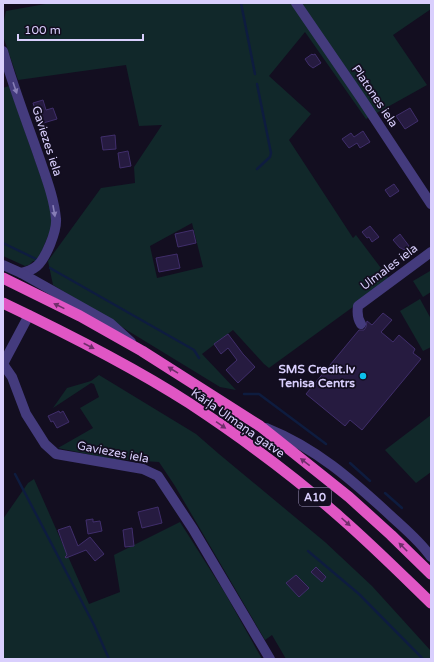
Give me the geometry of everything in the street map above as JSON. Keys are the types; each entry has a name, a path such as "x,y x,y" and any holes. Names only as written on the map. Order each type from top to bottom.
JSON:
{"highway":[{"name":"Kārļa Ulmaņa gatve","path":"3,278 80,316 142,351 260,426 349,497 431,574"},
{"name":"Kārļa Ulmaņa gatve","path":"3,303 110,357 188,403 237,436 289,475 340,517 380,553 431,603"}],"street":[{"name":"Platones iela","path":"296,3 431,204"},
{"name":"Gaviezes iela","path":"3,50 43,169 54,206 56,220 54,236 42,260 28,272 21,273"},
{"name":"Ulmales iela","path":"361,324 358,320 358,306 431,252"},
{"path":"3,265 21,273 110,323 142,351"},
{"name":"Gaviezes iela","path":"29,315 3,364 12,377 26,414 45,444 56,454 143,469 158,476 193,529 270,659"},
{"path":"260,426 286,436 323,458 377,503 424,546 431,557"}],"green space":[{"path":"51,3 431,3 431,9 393,35 427,85 366,119 305,32 269,76 311,114 289,140 353,238 356,235 390,280 269,368 233,330 202,354 236,390 220,387 53,285 48,261 101,188 135,183 134,167 162,125 139,126 126,65 18,80 3,36 6,11","holes":["192,223 203,267 157,278 150,246"]},
{"path":"9,86 52,209 52,226 41,253 36,262 33,261 29,265 25,266 3,256 3,88"},
{"path":"430,271 431,292 423,297 413,281"},
{"path":"420,299 431,319 431,347 423,351 400,311"},
{"path":"99,375 196,434 325,542 372,586 431,651 431,659 286,659 272,635 265,640 175,486 159,462 111,459 58,448 93,428 80,408 99,397 94,384 91,383 53,408 67,388 91,381"},
{"path":"431,415 431,472 416,483 385,450"},
{"path":"34,479 89,604 120,592 114,555 180,522 225,593 262,659 3,659 3,519 28,483"}],"building":[{"path":"312,54 315,54 321,63 313,68 305,59"},
{"path":"43,100 46,110 53,108 57,119 40,124 33,103"},
{"path":"410,108 418,121 405,129 396,116"},
{"path":"363,131 370,142 360,148 357,143 349,148 342,139 351,133 354,137"},
{"path":"115,135 116,149 103,150 101,137"},
{"path":"128,151 131,166 120,168 118,153"},
{"path":"394,184 399,191 390,197 385,190"},
{"path":"370,226 379,237 372,242 369,237 367,238 362,232"},
{"path":"193,230 196,243 178,247 175,234"},
{"path":"400,234 409,246 404,250 400,248 393,240"},
{"path":"177,254 180,268 159,272 156,258"},
{"name":"SMS Credit.lv Tenisa Centrs","path":"383,313 392,320 381,332 393,342 399,335 415,349 413,353 421,359 362,430 350,420 345,426 306,394 359,330 364,330 367,321 372,325"},
{"path":"228,334 255,367 238,383 226,370 237,360 228,348 221,354 214,344"},
{"path":"59,411 60,413 63,411 69,422 57,428 48,416"},
{"path":"158,507 162,523 142,528 138,512"},
{"path":"93,519 93,522 100,521 102,531 88,534 86,520"},
{"path":"70,526 78,546 90,537 104,554 95,561 86,550 66,558 65,557 67,555 58,530"},
{"path":"132,528 134,546 125,547 123,530"},
{"path":"316,567 326,577 322,582 311,572"},
{"path":"296,575 309,588 299,597 286,583"}],"waterway":[{"path":"241,3 255,74"},
{"path":"257,84 271,153 270,157 257,169"},
{"path":"3,243 36,259"},
{"path":"50,268 194,350 199,358"},
{"path":"244,394 259,394 326,444"},
{"path":"350,463 370,481"},
{"path":"15,474 94,625 109,659"},
{"path":"385,493 402,508"},
{"path":"308,551 359,594 423,659"}],"place":[{"name":"SMS Credit.lv Tenisa Centrs","path":"363,376"}]}
